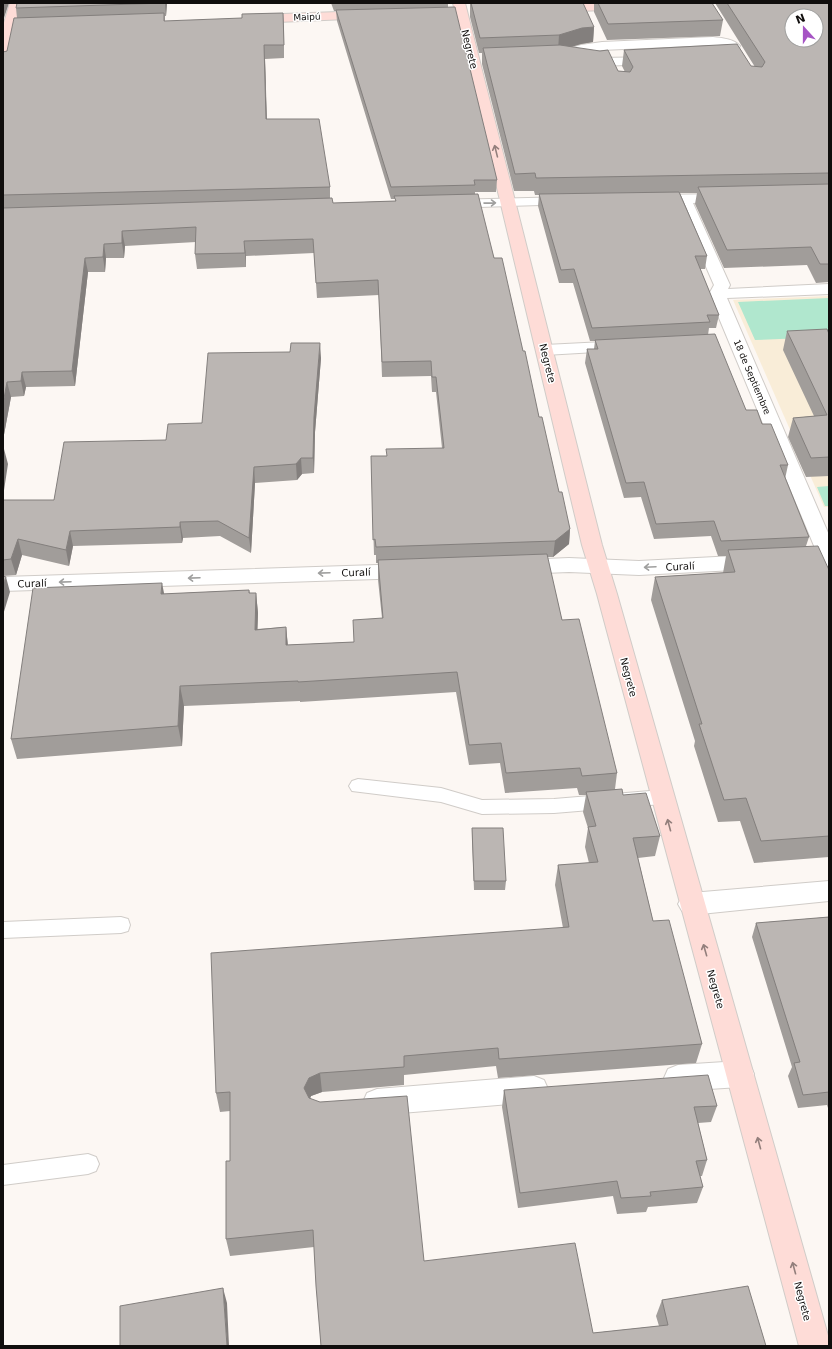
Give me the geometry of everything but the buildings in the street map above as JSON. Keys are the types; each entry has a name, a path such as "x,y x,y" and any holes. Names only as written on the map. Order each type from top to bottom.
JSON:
{"main road":[{"path":"3,61 9,26 16,3"},
{"path":"545,8 678,3"},
{"path":"448,12 465,9"},
{"name":"Negrete","path":"465,9 478,59 509,203 592,545 815,1346"},
{"name":"Maipú","path":"238,19 380,14"},
{"path":"9,26 25,26"}],"street":[{"path":"596,32 602,46"},
{"path":"667,59 614,67 553,56 580,49 602,46 713,41 723,42 734,53 726,33"},
{"name":"18 de Septiembre","path":"684,198 722,285 717,294 729,341 829,558"},
{"path":"636,200 737,198"},
{"path":"438,205 581,200"},
{"path":"717,294 829,289"},
{"path":"545,350 644,345"},
{"name":"Curalí","path":"505,568 569,565 639,568 829,558"},
{"name":"Curalí","path":"3,584 426,570"},
{"path":"691,904 829,891"},
{"path":"653,1080 740,1074"},
{"path":"353,1103 559,1088"}],"lane":[{"path":"358,786 441,795 482,807 554,806 662,797"},
{"path":"3,930 121,925"},
{"path":"3,1175 88,1164"}],"shaded area":[{"path":"829,296 829,507 824,507 733,300"}],"green space":[{"path":"829,298 829,337 755,340 738,302"},
{"path":"829,486 829,506 825,506 817,487"}]}
